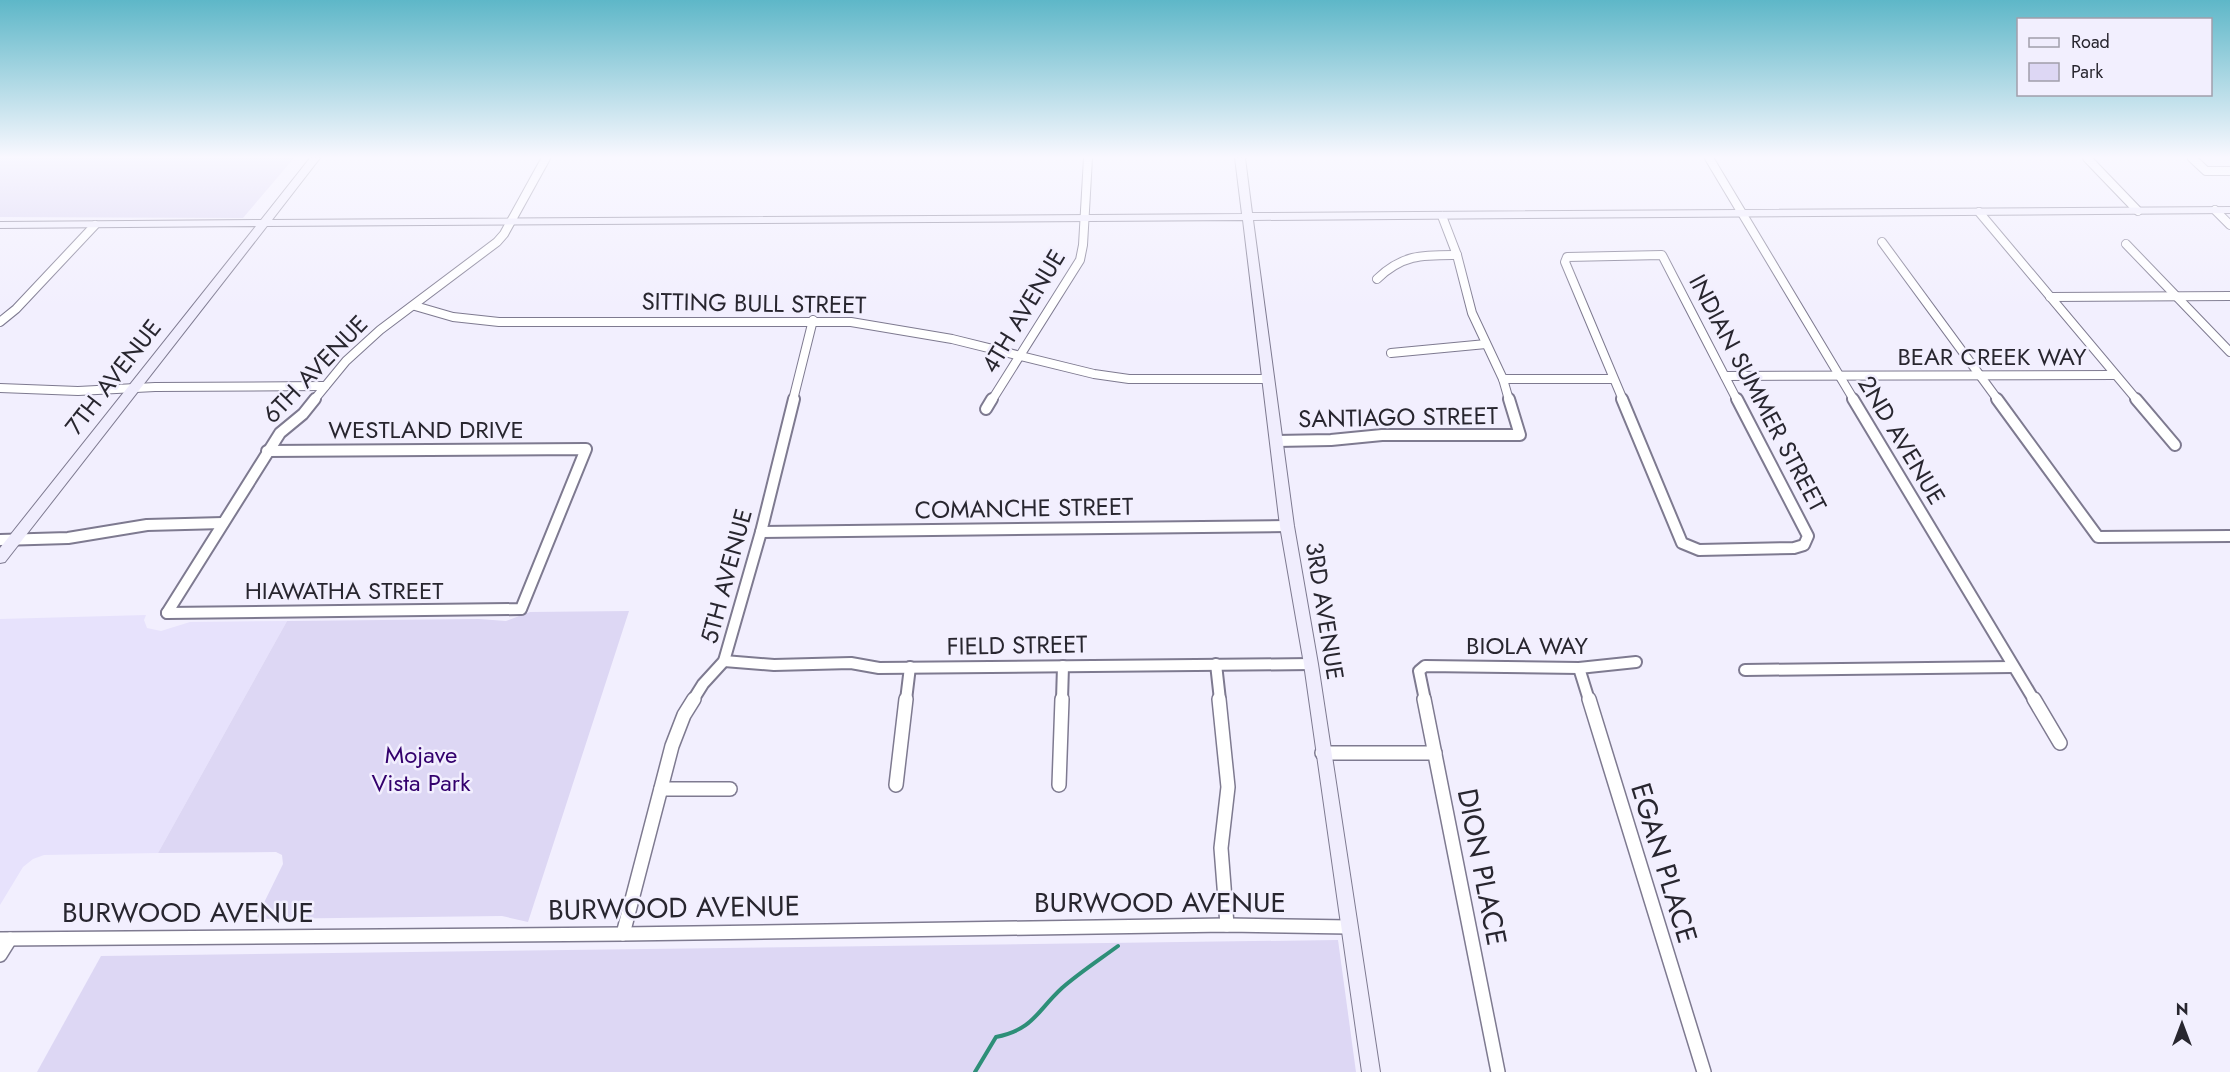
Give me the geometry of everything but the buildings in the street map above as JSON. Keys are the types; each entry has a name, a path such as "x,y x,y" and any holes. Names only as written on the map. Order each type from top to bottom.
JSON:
{"main road":[{"name":"7TH AVENUE","path":"0,558 275,208"},
{"name":"3RD AVENUE","path":"1246,208 1287,526 1311,664 1322,753 1371,1072"},
{"path":"0,225 2230,210"}],"street":[{"name":"6TH AVENUE","path":"167,612 280,433 303,414 346,361 380,330 415,306 497,242 518,208"},
{"name":"4TH AVENUE","path":"986,408 1080,260 1085,208"},
{"name":"2ND AVENUE","path":"1738,208 2012,667 2060,743"},
{"path":"2135,208 2138,211"},
{"path":"2215,210 2230,225"},
{"path":"1979,212 2175,445"},
{"path":"1442,216 1456,255 1472,313 1503,379 1613,379"},
{"path":"0,322 16,309 96,225"},
{"path":"1882,242 2098,537 2230,536"},
{"path":"2126,244 2230,352"},
{"path":"1377,279 1388,267 1402,259 1422,255 1456,255"},
{"name":"INDIAN SUMMER STREET","path":"1662,255 1725,376 1808,536 1804,545 1794,548 1699,550 1682,543 1564,262 1567,257 1662,255"},
{"path":"2050,297 2230,296"},
{"name":"SITTING BULL STREET","path":"415,306 453,317 499,322 851,322 952,339 1094,374 1129,379 1267,379"},
{"name":"5TH AVENUE","path":"623,934 672,746 684,716 703,684 724,662 761,532 813,321"},
{"path":"1391,353 1486,344"},
{"name":"BEAR CREEK WAY","path":"1725,376 2115,375"},
{"name":"SANTIAGO STREET","path":"1276,441 1331,440 1382,435 1520,435 1503,379"},
{"path":"0,388 132,389 325,386"},
{"name":"WESTLAND DRIVE","path":"267,451 586,449 521,609"},
{"path":"0,540 68,538 147,525 223,523"},
{"name":"COMANCHE STREET","path":"761,532 1287,526"},
{"name":"HIAWATHA STREET","path":"167,612 521,609"},
{"name":"FIELD STREET","path":"724,662 774,665 851,663 879,668 1311,664"},
{"name":"BIOLA WAY","path":"1419,670 1425,666 1579,668 1636,662"},
{"path":"1216,664 1228,787 1221,848 1227,925"},
{"path":"1059,785 1063,666"},
{"path":"896,785 910,667"},
{"path":"1745,670 2012,667"},
{"name":"EGAN PLACE","path":"1579,668 1704,1072"},
{"name":"DION PLACE","path":"1419,670 1498,1072"},
{"path":"1322,753 1435,753"},
{"path":"660,789 730,789"},
{"name":"BURWOOD AVENUE","path":"5,939 623,934 1227,925 1349,927"},
{"path":"0,955 5,939"}],"shaded area":[{"path":"146,615 144,620 147,628 161,631 190,622 287,621 158,853 44,855 33,859 23,867 0,905 0,619"}],"green space":[{"path":"0,208 251,208 243,218 0,217"},
{"name":"Mojave Vista Park","path":"629,611 528,922 502,916 256,919 283,864 282,855 276,852 158,853 287,621 479,619 506,621 530,612"},
{"path":"1338,940 1356,1072 37,1072 101,956"}],"waterway":[{"path":"975,1072 996,1037 1009,1034 1034,1019 1062,988 1118,946"}]}
